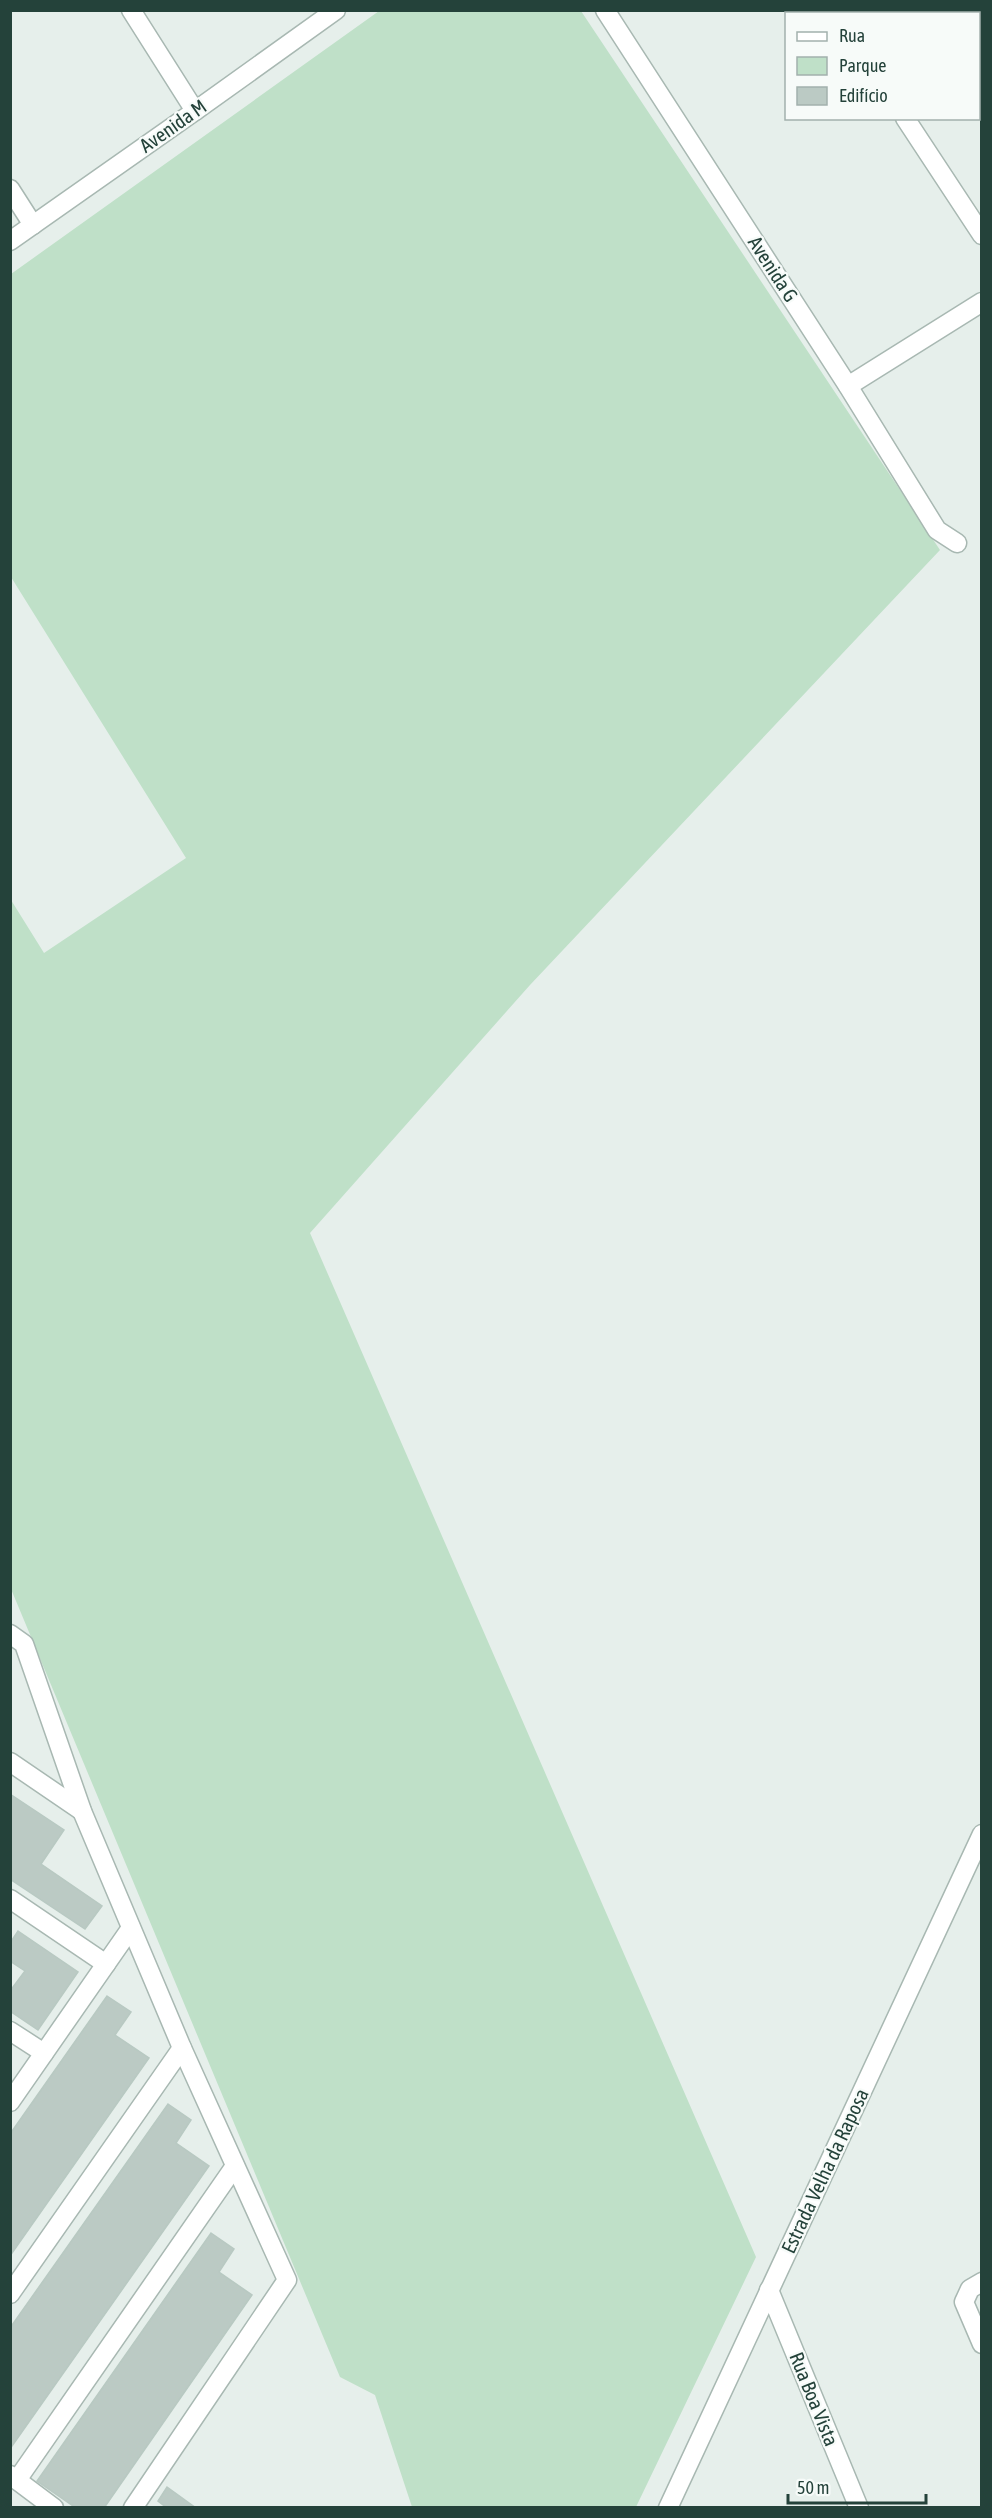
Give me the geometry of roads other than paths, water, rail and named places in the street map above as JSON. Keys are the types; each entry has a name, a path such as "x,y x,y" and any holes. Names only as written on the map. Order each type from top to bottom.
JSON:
{"street":[{"path":"131,10 195,111"},
{"name":"Avenida M","path":"10,241 336,10"},
{"name":"Avenida G","path":"605,10 848,386 937,530 957,543"},
{"path":"906,120 981,235"},
{"path":"10,189 33,225"},
{"path":"848,386 981,302"},
{"path":"10,1634 24,1644 82,1811 182,2048 287,2280 133,2508"},
{"path":"10,1762 82,1811"},
{"name":"Estrada Velha da Raposa","path":"668,2508 981,1834"},
{"path":"10,1899 106,1964"},
{"path":"10,2102 131,1928"},
{"path":"10,2031 44,2054"},
{"path":"10,2294 182,2048"},
{"path":"54,2508 14,2478 236,2166"},
{"path":"981,2282 970,2289 964,2302 981,2344"},
{"name":"Rua Boa Vista","path":"769,2290 859,2508"}]}
